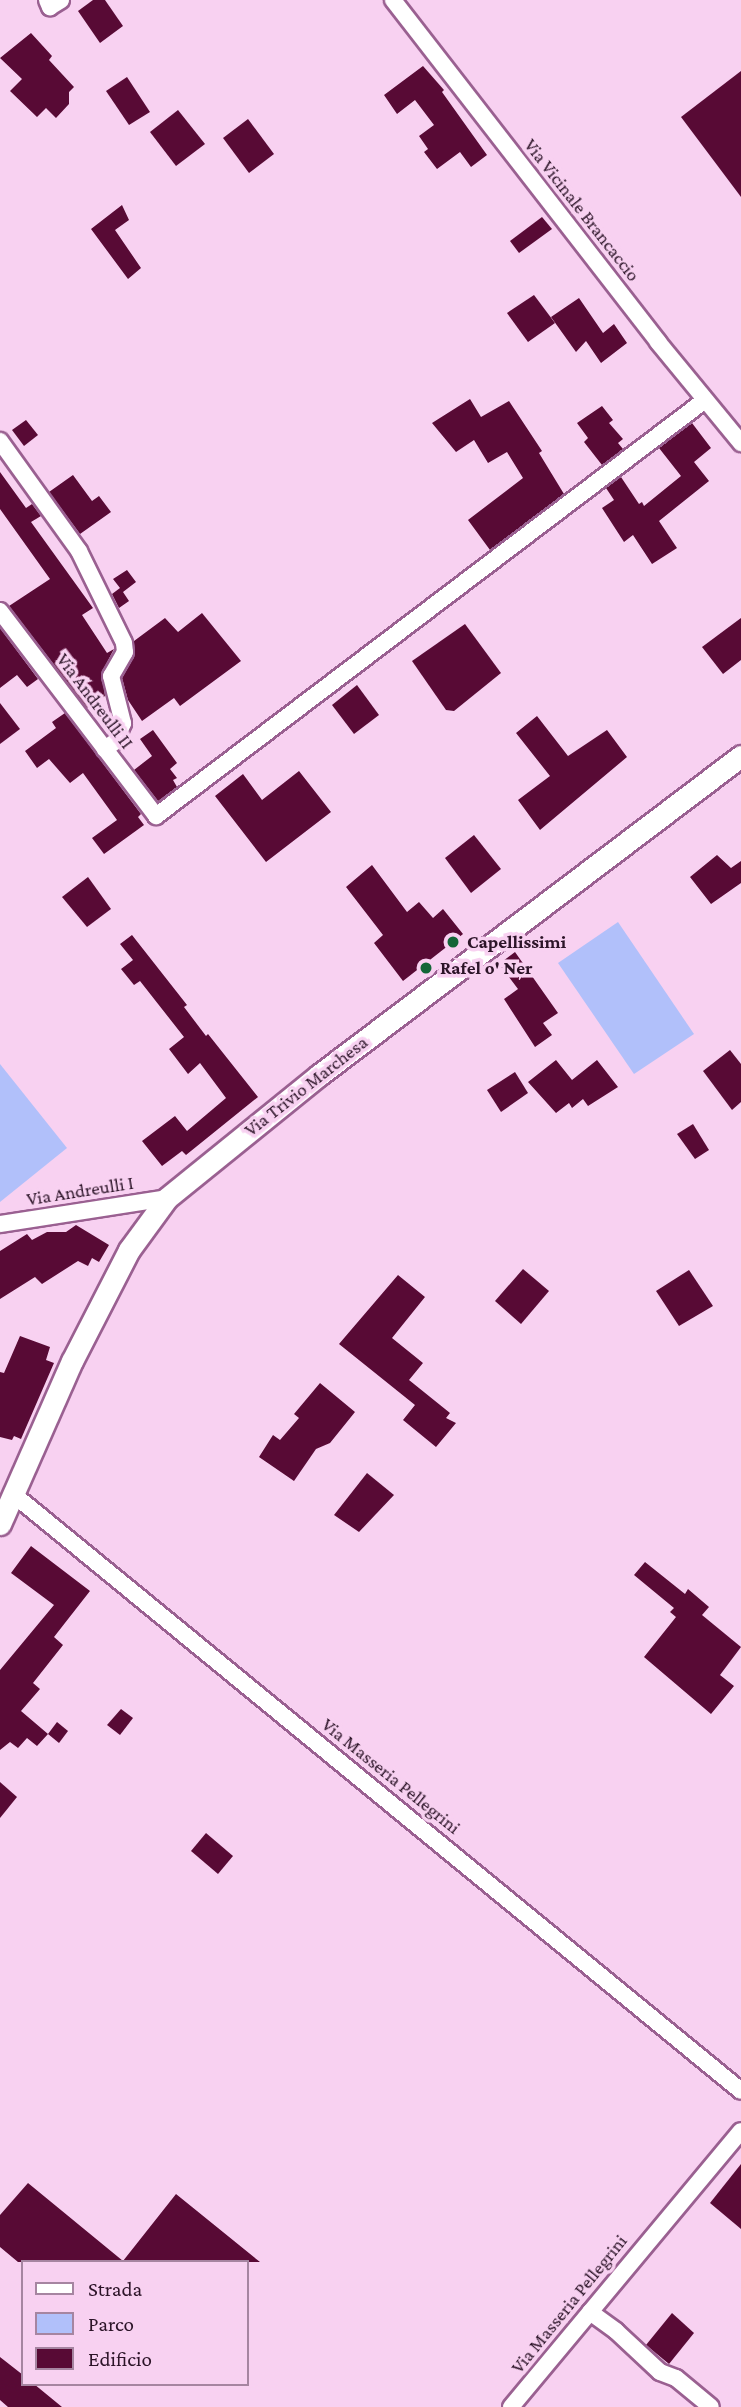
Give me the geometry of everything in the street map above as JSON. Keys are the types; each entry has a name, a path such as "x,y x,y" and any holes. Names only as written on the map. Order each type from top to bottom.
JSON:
{"street":[{"path":"47,0 50,7 61,0"},
{"name":"Via Vicinale Brancaccio","path":"393,0 741,443"},
{"name":"Via Andreulli II","path":"0,611 156,816 705,400"},
{"path":"0,441 79,551 124,643 125,652 111,676 123,723 116,740 105,749"},
{"name":"Via Trivio Marchesa","path":"0,1524 72,1361 129,1250 167,1198 319,1075 741,756"},
{"name":"Via Andreulli I","path":"0,1224 167,1198"},
{"name":"Via Masseria Pellegrini","path":"13,1494 741,2091"},
{"name":"Via Masseria Pellegrini","path":"512,2407 741,2131"},
{"path":"590,2312 616,2331 660,2372 676,2378 711,2407"}],"green space":[{"path":"618,922 694,1034 634,1074 558,963"},
{"path":"0,1064 67,1148 0,1202"}],"building":[{"path":"93,0 105,0 123,26 100,43 78,11"},
{"path":"31,33 52,56 49,60 74,87 69,92 69,104 56,118 46,108 37,117 10,91 22,79 0,58"},
{"path":"423,66 444,90 442,92 487,155 471,167 460,152 437,169 424,152 428,149 419,136 434,125 415,100 397,114 384,95"},
{"path":"741,71 741,197 681,117"},
{"path":"127,77 150,112 129,125 106,91"},
{"path":"178,110 205,144 176,166 150,132"},
{"path":"248,119 274,154 249,173 223,138"},
{"path":"122,205 129,220 115,230 141,268 128,279 91,229"},
{"path":"542,217 552,229 519,253 510,241"},
{"path":"534,295 555,323 528,342 507,313"},
{"path":"579,298 603,333 614,324 627,343 601,363 586,341 576,352 551,317"},
{"path":"470,399 481,417 509,401 542,451 539,453 564,494 490,550 468,520 523,478 507,452 488,463 474,440 456,452 432,423"},
{"path":"602,406 613,420 609,423 623,439 618,443 623,449 602,465 584,442 588,438 577,423"},
{"path":"26,420 38,435 24,446 12,430"},
{"path":"692,423 711,448 694,462 709,481 659,521 677,548 652,564 633,535 624,542 602,508 614,500 606,488 621,477 639,504 642,502 644,506 681,476 659,448"},
{"path":"0,472 26,508 32,504 41,516 31,522 93,608 82,615 107,653 114,649 102,672 105,696 87,708 9,606 50,579 0,509"},
{"path":"73,475 92,501 99,496 111,512 80,534 49,492"},
{"path":"127,570 136,582 123,592 129,601 119,608 112,594 120,588 113,579"},
{"path":"202,613 241,661 180,706 174,698 142,721 128,700 122,678 134,657 134,641 165,618 178,632"},
{"path":"741,618 741,660 723,674 702,647"},
{"path":"465,624 501,673 454,711 446,710 412,661"},
{"path":"0,628 38,679 27,687 17,675 0,688"},
{"path":"357,685 379,715 354,734 332,705"},
{"path":"0,703 20,729 0,744"},
{"path":"65,713 141,814 138,817 144,825 104,854 92,838 117,820 83,773 70,783 49,759 37,768 25,751 56,728 52,722"},
{"path":"537,716 568,756 607,730 627,757 540,830 518,800 550,776 516,733"},
{"path":"153,730 177,763 170,769 177,778 173,780 177,787 158,801 134,770 152,756 140,739"},
{"path":"299,771 331,812 266,862 215,796 243,774 262,800"},
{"path":"474,835 501,869 471,893 445,858"},
{"path":"717,855 731,868 741,861 741,883 711,904 690,877"},
{"path":"372,865 407,912 419,902 433,918 443,909 463,934 403,981 374,943 383,935 346,887"},
{"path":"88,877 111,909 87,927 62,897"},
{"path":"132,935 187,1005 184,1007 206,1036 208,1034 258,1097 186,1155 182,1151 162,1166 142,1141 175,1116 187,1131 226,1098 200,1063 188,1074 169,1049 184,1037 140,981 134,985 121,969 133,960 120,944"},
{"path":"515,952 558,1013 543,1023 552,1035 535,1047 504,999 518,989 499,964"},
{"path":"730,1050 741,1064 741,1102 732,1110 703,1071"},
{"path":"556,1060 572,1080 597,1060 618,1087 588,1106 583,1099 572,1108 569,1103 556,1113 528,1082"},
{"path":"515,1072 528,1093 501,1112 487,1090"},
{"path":"693,1124 709,1150 695,1159 677,1134"},
{"path":"76,1225 109,1245 99,1262 92,1258 88,1266 78,1261 42,1284 35,1277 0,1299 0,1251 27,1234 32,1240 47,1232 66,1232"},
{"path":"523,1269 549,1291 521,1324 495,1301"},
{"path":"689,1270 713,1306 679,1326 656,1291"},
{"path":"398,1275 425,1297 392,1338 423,1363 409,1380 450,1413 446,1418 456,1423 436,1447 403,1420 415,1405 339,1344"},
{"path":"20,1336 50,1347 46,1360 54,1363 21,1439 14,1436 12,1440 0,1437 0,1372 4,1373"},
{"path":"320,1383 355,1412 330,1443 316,1449 294,1481 259,1457 273,1435 280,1440 299,1418 294,1414"},
{"path":"367,1473 394,1495 359,1532 334,1515"},
{"path":"31,1546 90,1591 54,1637 63,1645 33,1683 40,1689 21,1711 48,1734 37,1746 27,1738 18,1748 10,1742 0,1750 0,1670 54,1605 11,1573"},
{"path":"645,1562 685,1594 688,1589 709,1607 702,1615 741,1647 720,1675 734,1686 711,1714 644,1657 676,1617 670,1612 674,1608 634,1575"},
{"path":"121,1709 133,1718 120,1735 107,1725"},
{"path":"57,1722 68,1731 59,1743 48,1734"},
{"path":"0,1782 17,1797 0,1818"},
{"path":"206,1833 233,1856 218,1874 191,1851"},
{"path":"741,2164 741,2229 710,2203"},
{"path":"28,2183 122,2260 18,2262 0,2247 0,2215"},
{"path":"176,2194 260,2262 248,2260 124,2260"},
{"path":"672,2313 694,2333 669,2364 646,2345"},
{"path":"0,2357 21,2373 21,2386 36,2386 62,2407 8,2407 0,2400"}],"place":[{"name":"Capellissimi","path":"453,942"},
{"name":"Rafel o' Ner","path":"426,968"}]}
